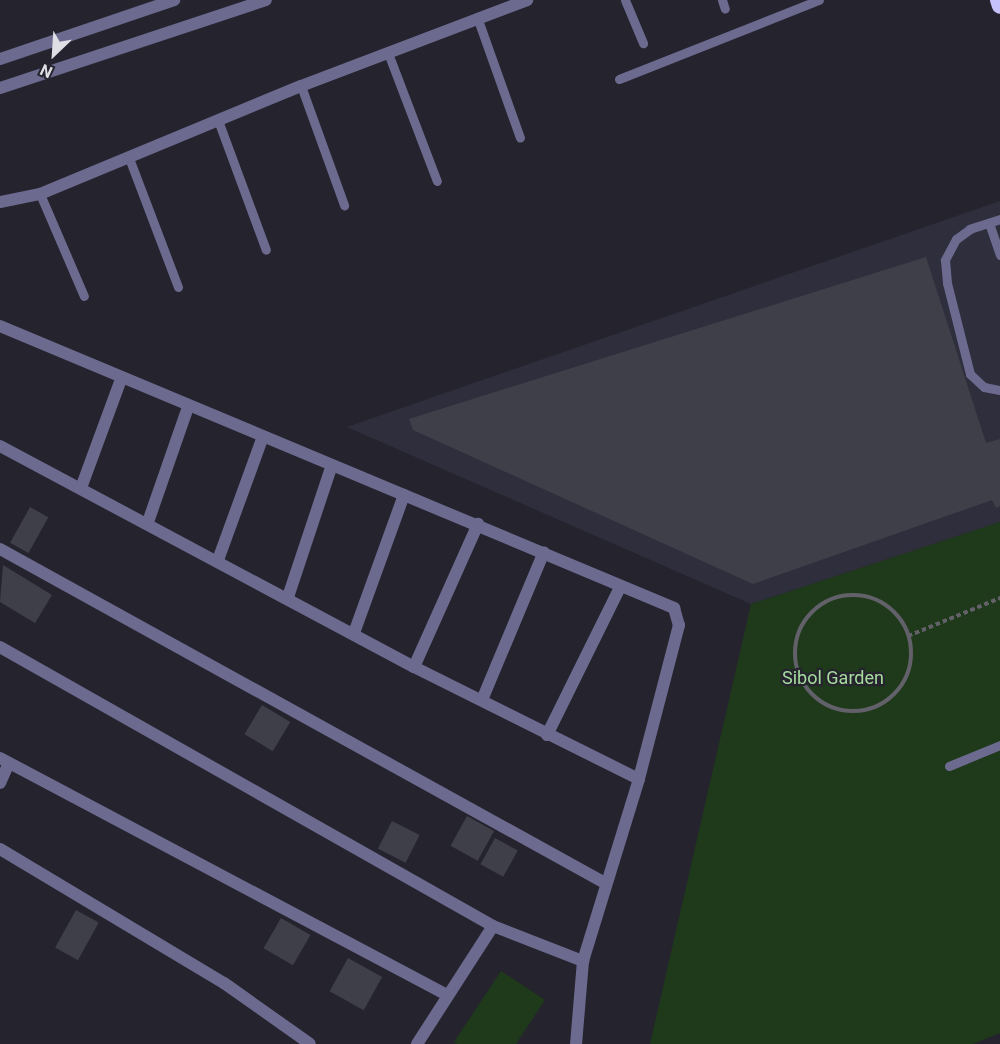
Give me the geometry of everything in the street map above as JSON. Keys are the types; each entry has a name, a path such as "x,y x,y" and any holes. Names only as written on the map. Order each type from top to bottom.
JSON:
{"highway":[{"path":"998,0 1000,6"}],"street":[{"path":"0,59 174,0"},
{"path":"0,88 266,0"},
{"path":"0,202 40,194 477,17 526,0"},
{"path":"0,326 262,439 478,524 620,587 674,608 680,617 639,779 605,883 583,962 576,1044"},
{"path":"81,488 121,379"},
{"path":"148,522 188,407"},
{"path":"218,560 262,439"},
{"path":"0,446 148,522 414,667 639,779"},
{"path":"288,597 332,465"},
{"path":"354,633 404,495"},
{"path":"414,667 478,524"},
{"path":"0,549 605,883"},
{"path":"482,700 544,552"},
{"path":"547,735 620,587"},
{"path":"0,647 493,926 583,962"},
{"path":"0,783 5,761 447,995"},
{"path":"0,849 224,983 310,1044"},
{"path":"417,1044 493,926"}],"lane":[{"path":"624,0 643,43"},
{"path":"619,79 819,0"},
{"path":"477,17 520,138"},
{"path":"388,53 437,181"},
{"path":"302,87 344,206"},
{"path":"219,123 267,250"},
{"path":"129,158 178,286"},
{"path":"40,194 84,296"},
{"path":"1000,219 956,239 945,260 947,283 970,374 984,387 1000,390"},
{"path":"989,223 1000,255"},
{"path":"949,766 1000,745"}],"path":[{"path":"856,595 876,600 892,610 908,636 910,661 905,679 894,694 879,705 852,710 824,704 800,676 795,657 797,638 805,620 819,606 837,597 856,595"},
{"path":"908,636 1000,598"}],"shaded area":[{"path":"1000,201 1000,522 751,604 347,427"}],"green space":[{"name":"Sibol Garden","path":"1000,522 1000,1033 973,1044 650,1044 751,604"},
{"path":"501,971 545,1000 516,1044 457,1044 454,1042"}],"building":[{"path":"926,257 986,443 1000,439 1000,506 996,508 992,500 753,584 413,430 409,419"},
{"path":"30,507 48,517 28,553 10,543"},
{"path":"3,565 52,595 35,623 0,602"},
{"path":"262,705 290,722 273,751 244,734"},
{"path":"467,816 494,831 478,861 451,846"},
{"path":"392,821 420,835 406,863 378,849"},
{"path":"495,838 518,851 503,877 480,864"},
{"path":"76,910 99,923 78,960 55,948"},
{"path":"281,918 310,935 293,965 264,948"},
{"path":"348,958 382,977 364,1010 330,991"}]}
